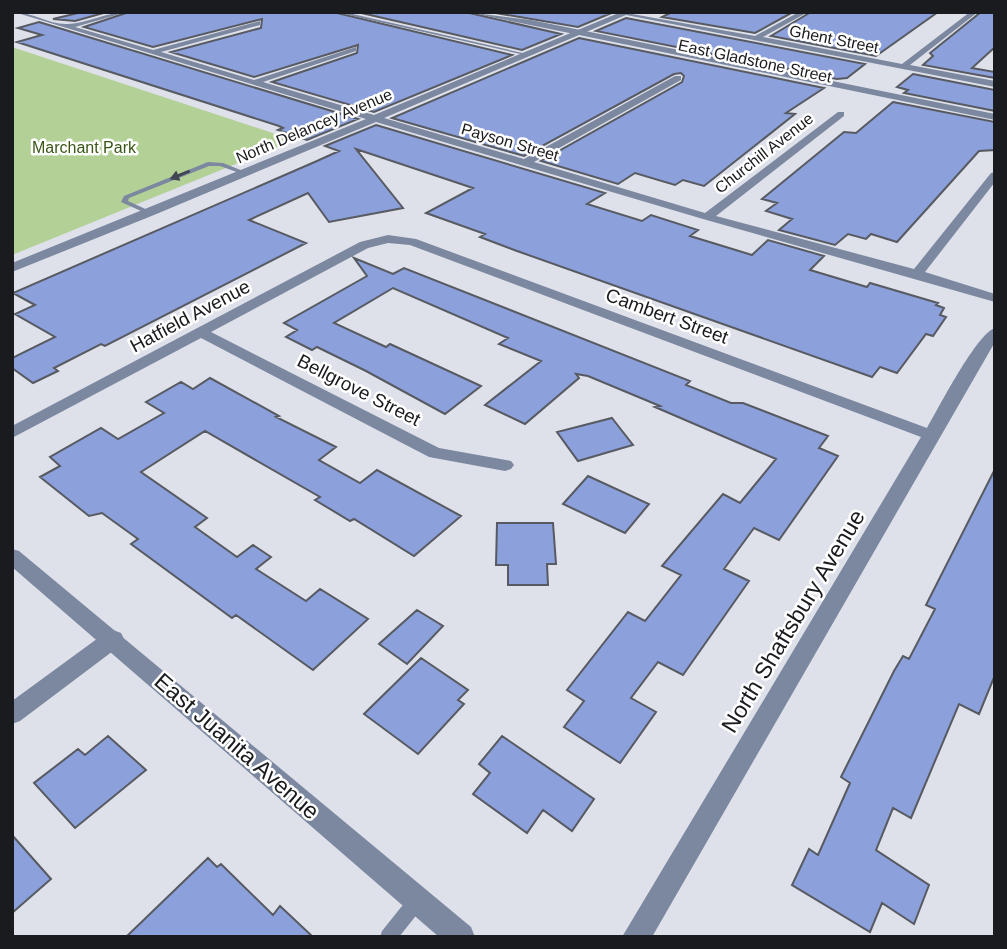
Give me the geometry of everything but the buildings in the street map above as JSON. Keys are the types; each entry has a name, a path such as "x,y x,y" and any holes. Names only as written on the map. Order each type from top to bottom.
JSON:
{"street":[{"name":"Payson Street","path":"17,12 707,217 995,298"},
{"path":"65,27 124,12"},
{"name":"East Gladstone Street","path":"470,12 510,20 522,26 575,34 995,117"},
{"path":"756,38 805,12"},
{"path":"904,66 975,12"},
{"name":"North Delancey Avenue","path":"12,268 627,13"},
{"name":"Ghent Street","path":"627,13 995,84"},
{"path":"150,53 257,23"},
{"name":"East Gladstone Street","path":"575,34 995,126"},
{"path":"252,83 353,49"},
{"path":"524,163 678,78"},
{"name":"Churchill Avenue","path":"707,217 841,114"},
{"path":"917,274 995,175"},
{"name":"Hatfield Avenue","path":"12,433 364,245 388,239"},
{"name":"Cambert Street","path":"388,239 412,242 933,436"},
{"name":"Bellgrove Street","path":"200,332 435,453 505,466"},
{"name":"North Shaftsbury Avenue","path":"636,937 933,436 980,351 995,332"},
{"name":"East Juanita Avenue","path":"12,556 461,937"},
{"path":"12,714 113,639"}],"lane":[{"path":"337,12 525,54"},
{"path":"150,213 124,202 126,197 208,164 221,164 245,173"},
{"path":"388,937 418,900"}],"green space":[{"name":"Marchant Park","path":"12,47 288,138 287,143 12,255"}]}
